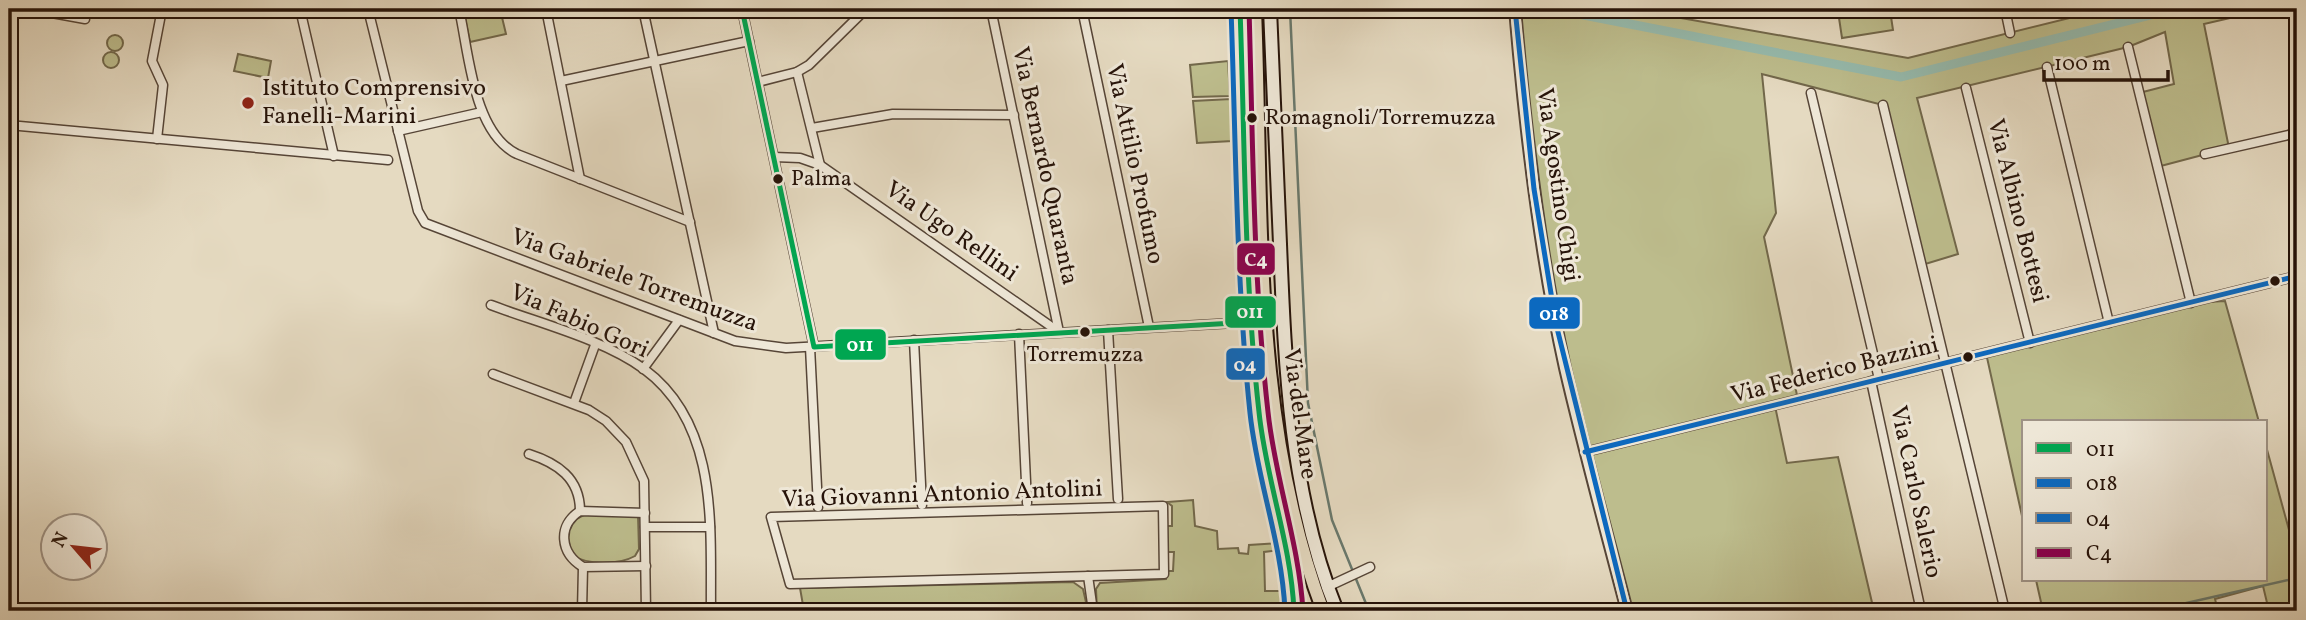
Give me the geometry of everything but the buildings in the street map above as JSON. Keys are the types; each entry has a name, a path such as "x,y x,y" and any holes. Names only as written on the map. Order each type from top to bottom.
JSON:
{"main road":[{"path":"1240,9 1252,321 1263,441 1288,548 1294,611"},
{"name":"Via del Mare","path":"1255,9 1263,258 1272,391 1291,500 1323,611"},
{"path":"1270,9 1286,359 1301,477 1327,587 1337,611"}],"street":[{"path":"30,9 85,19"},
{"path":"157,139 163,85 152,61 162,9"},
{"path":"300,9 334,156"},
{"path":"368,9 398,131 482,112"},
{"path":"459,9 482,112 494,136 508,149 690,222"},
{"path":"546,9 580,179"},
{"path":"643,9 713,333"},
{"path":"742,9 812,347 818,507"},
{"path":"758,82 797,72 809,65 866,9"},
{"name":"Via Bernardo Quaranta","path":"991,9 1059,332"},
{"name":"Via Attilio Profumo","path":"1082,9 1149,327"},
{"path":"2004,9 2010,33"},
{"name":"Via Agostino Chigi","path":"1515,10 1534,193 1565,366 1627,611"},
{"path":"561,80 749,41"},
{"path":"2128,47 2191,303"},
{"path":"2047,66 2109,323"},
{"path":"797,72 820,165"},
{"name":"Via Albino Bottesi","path":"1966,88 2030,343"},
{"name":"Via Carlo Salerio","path":"1811,93 1875,380 1922,611"},
{"path":"1883,105 2005,611"},
{"path":"812,128 893,114 1014,115"},
{"path":"9,125 388,160"},
{"name":"Via Gabriele Torremuzza","path":"398,131 419,215 427,225 713,333 763,347 812,347 1252,321"},
{"path":"2205,154 2297,133"},
{"path":"774,157 800,158 820,165"},
{"name":"Via Ugo Rellini","path":"820,165 1059,332"},
{"name":"Via Federico Bazzini","path":"1585,453 2297,276"},
{"name":"Via Fabio Gori","path":"491,305 595,345 643,369 660,383 690,428 704,465 710,527 710,611"},
{"path":"643,369 679,320"},
{"path":"1108,330 1118,499"},
{"path":"1019,334 1027,503"},
{"path":"914,340 922,505"},
{"path":"574,402 595,345"},
{"path":"493,374 574,402 606,421 626,442 644,481 646,611"},
{"path":"529,454 564,470 574,486 580,511"},
{"name":"Via Giovanni Antonio Antolini","path":"1163,506 1164,574 1088,576 790,584 771,517 1163,506"},
{"path":"645,513 580,511 568,522 563,536 569,554 583,567 646,566"},
{"path":"645,527 710,527"},
{"path":"582,611 583,567"},
{"path":"1327,587 1370,567"},
{"path":"1088,576 1093,611"}],"green space":[{"path":"463,9 500,9 506,34 470,42"},
{"path":"1515,9 1630,9 1908,58 2106,9 2269,9 2204,24 2229,148 2157,167 2139,93 2174,84 2165,32 2128,47 1917,98 1958,254 1922,265 1883,105 1762,74 1776,213 1764,237 1798,400 1775,406 1787,463 1838,457 1874,611 1627,611 1549,284"},
{"path":"1890,10 1893,30 1842,38 1839,18"},
{"path":"115,35 121,37 121,49 115,51 109,49 107,43 109,37"},
{"path":"108,52 114,52 119,60 117,66 108,68 103,63 103,57"},
{"path":"238,54 271,61 268,78 234,71"},
{"path":"1228,61 1230,96 1193,97 1190,65"},
{"path":"1231,99 1232,141 1197,143 1193,101"},
{"path":"2225,301 2258,420 2022,420 2022,516 1986,353 2191,303"},
{"path":"2268,453 2297,559 2297,611 2269,611 2263,586 2215,599 2218,611 2043,611 2036,582 2268,582"},
{"path":"1193,500 1195,526 1217,531 1218,549 1238,548 1239,553 1248,554 1249,545 1280,543 1281,550 1264,552 1265,591 1280,591 1281,603 1286,603 1286,611 1097,611 1096,589 1100,583 1166,579 1168,571 1173,571 1174,552 1167,552 1166,526 1172,526 1172,506 1167,502"},
{"path":"586,514 638,515 639,549 635,556 603,563 586,561 571,555 567,532 574,520"},
{"path":"1073,582 1083,589 1088,611 804,611 800,588"}],"waterway":[{"path":"1290,9 1308,403 1332,520 1369,611"},
{"path":"1553,9 1901,77 2175,9"},
{"path":"2151,611 2297,578"}],"transit line":[{"name":"011","path":"742,9 814,347 1252,322"},
{"name":"04","path":"1231,9 1245,363 1253,438 1279,561 1285,611"},
{"name":"011","path":"1240,9 1254,362 1262,437 1288,561 1294,611"},
{"name":"C4","path":"1249,9 1254,211 1263,362 1271,437 1297,561 1303,611"},
{"name":"018","path":"1515,9 1534,189 1556,324 1627,611"},
{"name":"018","path":"1585,452 2297,276"}],"place":[{"name":"Istituto Comprensivo Fanelli-Marini","path":"248,103"},
{"name":"Romagnoli/Torremuzza","path":"1252,118"},
{"name":"Palma","path":"778,179"},
{"name":"Torremuzza","path":"1085,332"}]}
